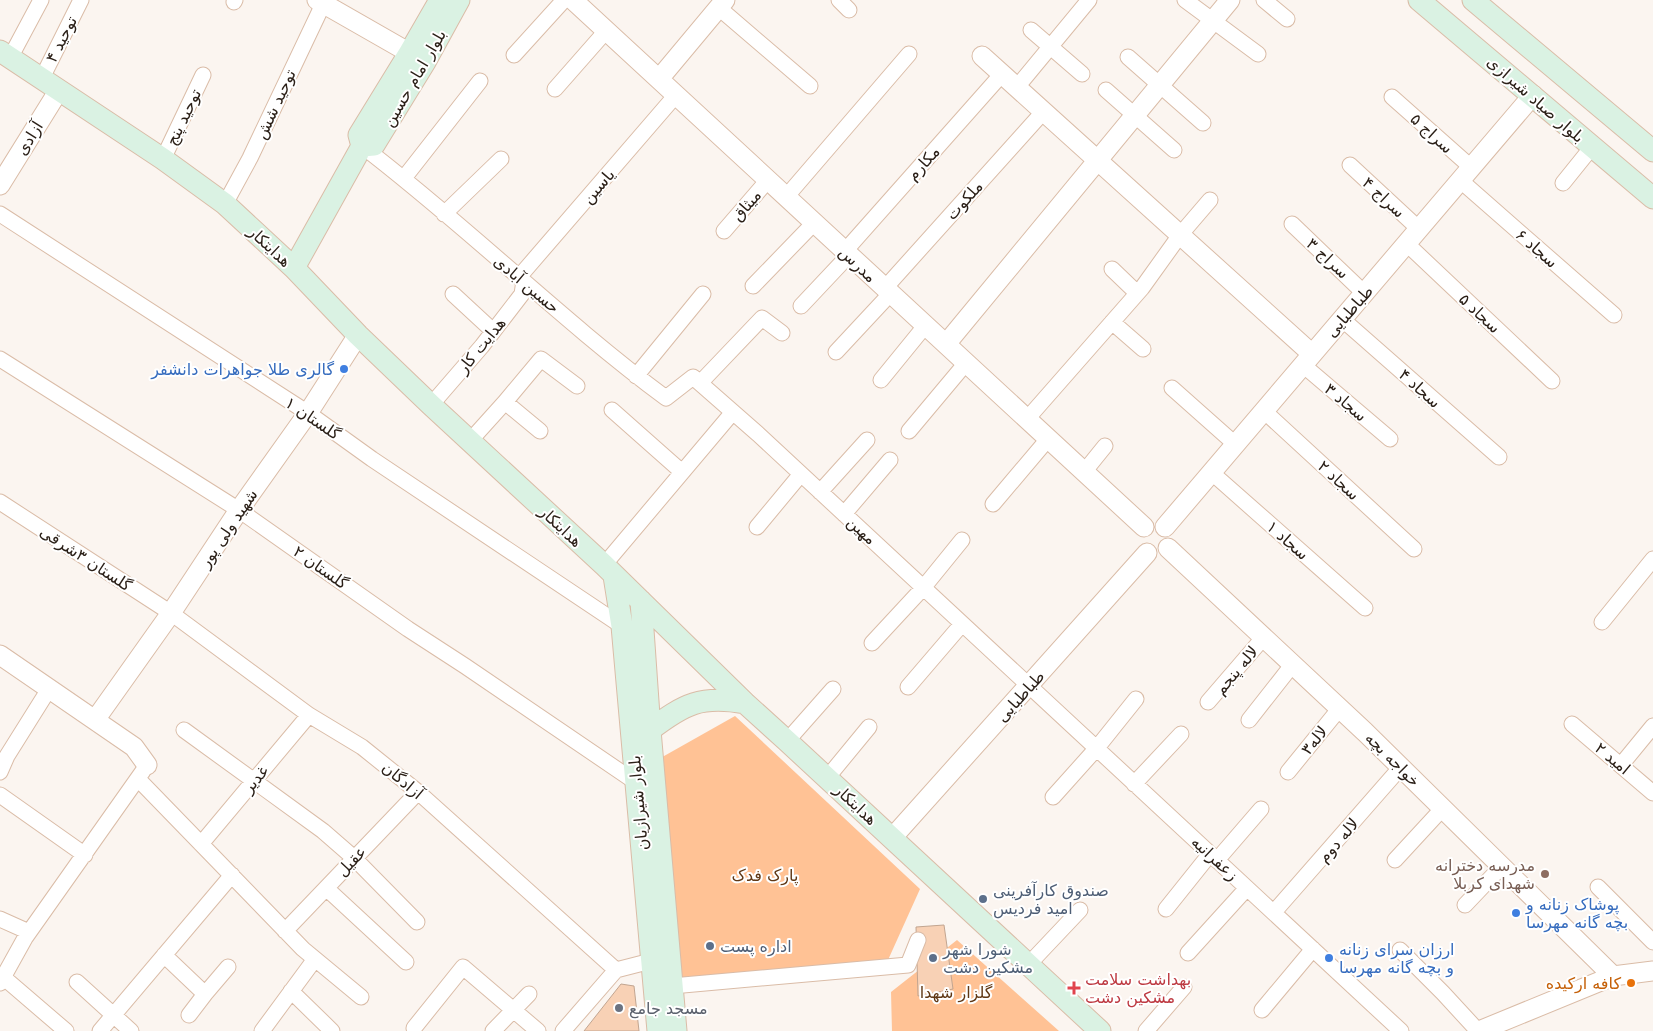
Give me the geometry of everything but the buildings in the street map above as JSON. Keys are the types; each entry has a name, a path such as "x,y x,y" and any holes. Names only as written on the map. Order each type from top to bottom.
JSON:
{"main road":[{"name":"بلوار امام حسین","path":"418,57 440,0"},
{"name":"بلوار امام حسین","path":"294,268 362,146 359,135 459,0"},
{"name":"بلوار صیاد شیرازی","path":"1420,0 1653,198"},
{"path":"1473,0 1653,152"},
{"name":"هدایتکار","path":"5,55 163,159 225,204 294,268 358,335 430,405 641,601 745,703 1100,1031"},
{"name":"بلوار شیرازیان","path":"609,571 622,626 658,1031"},
{"name":"بلوار شیرازیان","path":"641,601 676,1031"},
{"path":"622,626 644,624"},
{"path":"650,730 674,712 691,704 709,700 745,703"}],"street":[{"path":"5,55 41,0"},
{"name":"توحید ۴","path":"42,78 81,0"},
{"path":"514,55 564,0"},
{"name":"مدرس","path":"573,0 1144,527"},
{"path":"1016,87 1089,0"},
{"path":"1185,0 1258,54"},
{"path":"946,344 1230,0"},
{"path":"1264,0 1287,19"},
{"path":"322,1 418,57"},
{"name":"توحید شش","path":"225,204 250,158 322,1"},
{"path":"658,79 722,4 810,86"},
{"path":"1032,30 1082,74"},
{"path":"555,89 606,31"},
{"path":"786,197 909,54"},
{"path":"982,56 1180,235 1307,360"},
{"path":"1128,57 1203,123"},
{"name":"مکارم","path":"801,306 1002,74"},
{"name":"توحید پنج","path":"163,159 203,75"},
{"path":"404,178 480,81"},
{"name":"آزادی","path":"0,186 59,90"},
{"path":"1106,90 1136,114 1174,150"},
{"name":"یاسین","path":"521,279 676,95"},
{"name":"طباطبایی","path":"1165,527 1533,96"},
{"name":"سراج ۵","path":"1392,97 1466,174"},
{"name":"ملکوت","path":"836,352 1044,111"},
{"name":"حسین آبادی","path":"362,146 404,178 636,376 666,398 696,380"},
{"path":"1563,182 1592,147"},
{"path":"444,214 501,159"},
{"name":"سراج ۴","path":"1350,165 1419,229"},
{"name":"سجاد ۶","path":"1466,174 1614,315"},
{"name":"میثاق","path":"724,230 768,180"},
{"path":"1027,419 1137,294 1180,235 1210,200"},
{"name":"گلستان ۱","path":"0,214 308,413 380,464 622,626"},
{"path":"753,286 814,223"},
{"name":"سراج ۳","path":"1292,224 1364,293"},
{"name":"سجاد ۵","path":"1407,244 1552,381"},
{"path":"1112,269 1137,294"},
{"name":"هدایت کار","path":"430,405 522,294 521,279"},
{"path":"453,294 493,331"},
{"path":"636,376 703,294"},
{"path":"696,380 762,318 782,332"},
{"name":"سجاد ۴","path":"1342,318 1498,458"},
{"path":"1112,322 1143,349"},
{"path":"881,380 926,326"},
{"name":"شهید ولی پور","path":"94,720 171,614 240,510 308,413 358,335"},
{"name":"گلستان ۲","path":"0,359 240,510 408,629 636,784"},
{"path":"469,442 541,359 577,386"},
{"name":"سجاد ۳","path":"1307,360 1390,439"},
{"path":"909,431 966,363"},
{"name":"مهین","path":"696,380 801,474 1028,686"},
{"path":"1172,388 1235,444"},
{"path":"505,402 540,431"},
{"path":"612,410 682,472"},
{"name":"سجاد ۲","path":"1264,411 1414,549"},
{"path":"609,571 682,472 733,412"},
{"path":"993,504 1048,439"},
{"path":"820,492 866,440"},
{"path":"1084,472 1105,446"},
{"path":"844,514 890,460"},
{"name":"سجاد ۱","path":"1211,472 1365,608"},
{"path":"757,527 801,474"},
{"name":"گلستان ۳شرقی","path":"0,502 171,614"},
{"path":"1158,523 1165,527 1169,533 1170,540 1168,548 1162,553 1155,555 1147,553 1139,541 1139,533 1150,524 1158,523"},
{"path":"872,643 923,588 962,540"},
{"name":"خواجه بچه","path":"1168,548 1340,708 1613,976"},
{"name":"طباطبایی","path":"892,838 1147,553"},
{"path":"1602,622 1653,559"},
{"name":"آزادگان","path":"171,614 309,715 362,747 418,792 616,970"},
{"path":"908,687 962,624"},
{"name":"لاله پنجم","path":"1208,702 1264,637"},
{"path":"0,655 134,747 143,772 201,844 285,931 360,997"},
{"path":"1250,720 1293,664"},
{"name":"زعفرانیه","path":"1028,686 1401,1031"},
{"path":"0,772 7,756 49,689"},
{"path":"787,740 833,689"},
{"path":"1053,798 1136,699"},
{"name":"لاله۳","path":"1288,772 1340,708"},
{"name":"غدیر","path":"201,844 309,715"},
{"name":"امید ۲","path":"1572,724 1653,793"},
{"path":"1621,765 1653,726"},
{"path":"827,778 869,727"},
{"path":"184,730 323,831 354,858 416,922"},
{"path":"1134,784 1181,734"},
{"name":"لاله دوم","path":"1274,912 1401,767"},
{"path":"66,1031 2,980 29,932 143,772"},
{"name":"عقیل","path":"285,931 418,792"},
{"path":"0,795 85,855"},
{"path":"1395,860 1443,808"},
{"path":"1166,909 1213,857 1261,809"},
{"path":"1466,906 1502,866"},
{"path":"100,1031 232,875"},
{"path":"1598,887 1653,942"},
{"path":"326,888 406,962"},
{"path":"1188,954 1247,888"},
{"path":"1028,965 1080,910"},
{"path":"0,919 29,932"},
{"path":"672,986 908,965 918,940"},
{"path":"1262,1010 1313,949"},
{"path":"1400,950 1478,1031 1613,976 1653,971"},
{"path":"164,955 205,994"},
{"path":"262,1031 315,959"},
{"path":"563,1031 616,970 651,961"},
{"path":"189,1015 228,967"},
{"path":"414,1028 463,967 538,1031"},
{"path":"78,982 131,1031"},
{"path":"1146,1031 1184,988"},
{"path":"291,991 332,1031"},
{"path":"493,1031 529,994"}],"green space":[{"name":"پارک فدک","path":"735,716 920,889 888,960 681,979 657,760"},
{"name":"گلزار شهدا","path":"957,940 1059,1031 892,1031 891,992"}],"place":[{"name":"گالری طلا جواهرات دانشفر","path":"344,369"},
{"name":"مدرسه دخترانه شهدای کربلا","path":"1545,874"},
{"name":"صندوق کارآفرینی امید فردیس","path":"983,899"},
{"name":"پوشاک زنانه و بچه گانه مهرسا","path":"1516,913"},
{"name":"اداره پست","path":"710,946"},
{"name":"شورا شهر مشکین دشت","path":"933,958"},
{"name":"ارزان سرای زنانه و بچه گانه مهرسا","path":"1329,958"},
{"name":"کافه ارکیده","path":"1631,983"},
{"name":"بهداشت سلامت مشکین دشت","path":"1074,988"},
{"name":"مسجد جامع","path":"619,1008"}]}
